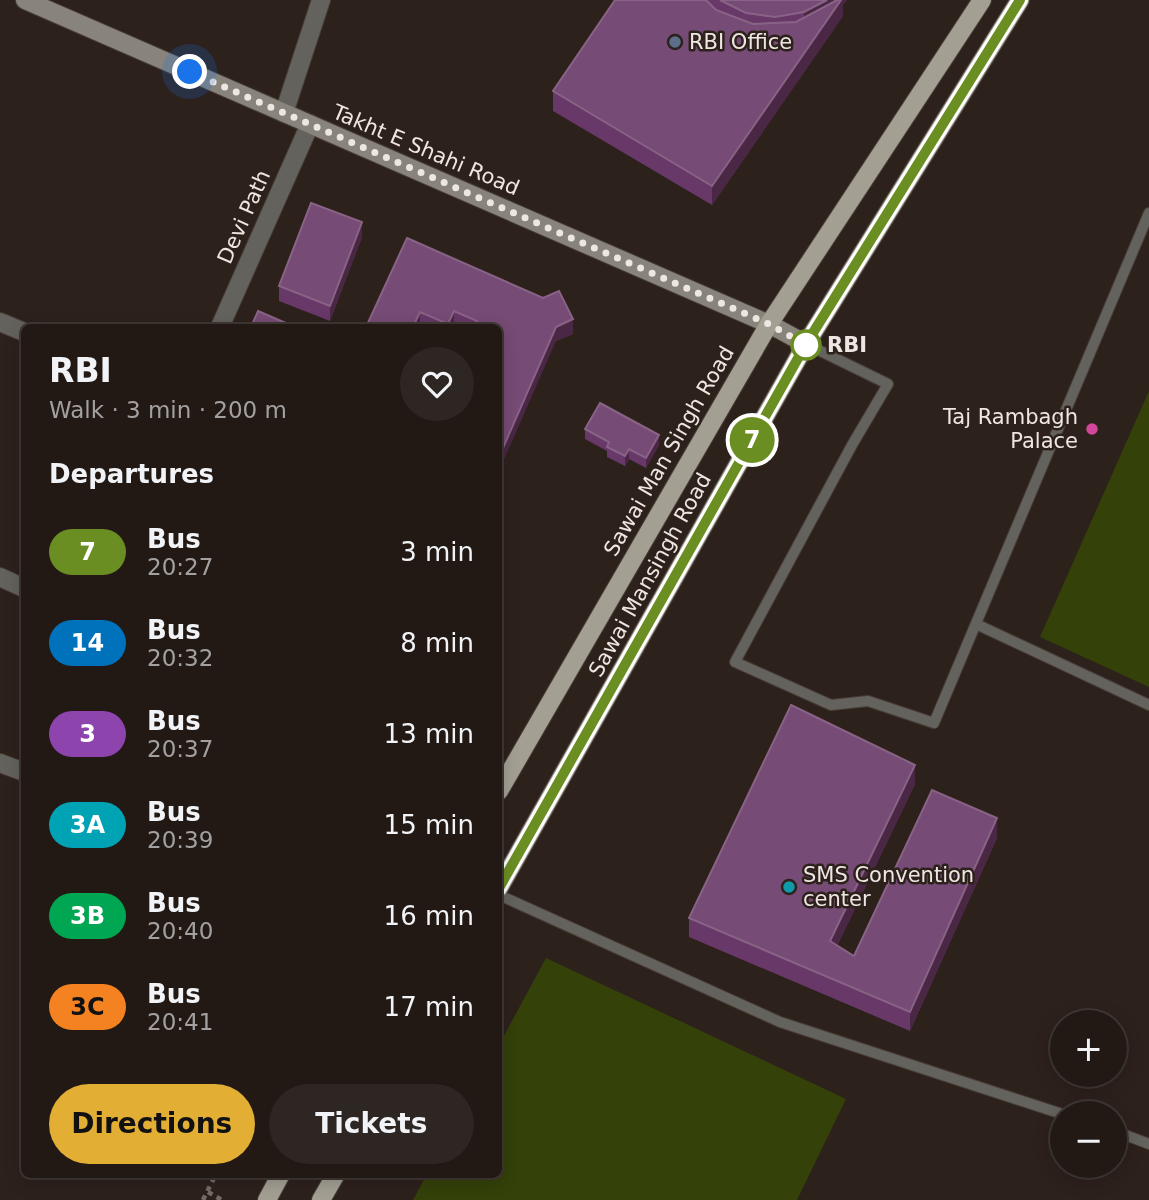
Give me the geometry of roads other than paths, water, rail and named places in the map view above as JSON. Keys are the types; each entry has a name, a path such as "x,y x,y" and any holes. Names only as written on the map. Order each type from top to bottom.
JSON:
{"main road":[{"name":"Sawai Man Singh Road","path":"502,786 769,324 982,0"},
{"name":"Sawai Mansingh Road","path":"502,883 806,344 1020,0"},
{"path":"321,1200 334,1178"}],"street":[{"name":"Takht E Shahi Road","path":"25,0 769,324 806,344"},
{"path":"284,113 321,0"},
{"name":"Devi Path","path":"221,324 310,124"},
{"path":"0,322 21,331"},
{"path":"0,577 21,587"},
{"path":"0,763 21,771"}],"lane":[{"path":"806,344 888,384 852,445 735,662 831,705 869,701 934,723 1149,213"},
{"path":"976,624 1149,705"},
{"path":"502,896 780,1022 1050,1110"},
{"path":"1127,1136 1149,1144"}],"place":[{"name":"RBI Office","path":"675,42"},
{"name":"RBI","path":"806,345"},
{"name":"Taj Rambagh Palace","path":"1092,429"},
{"name":"SMS Convention center","path":"789,887"}]}
